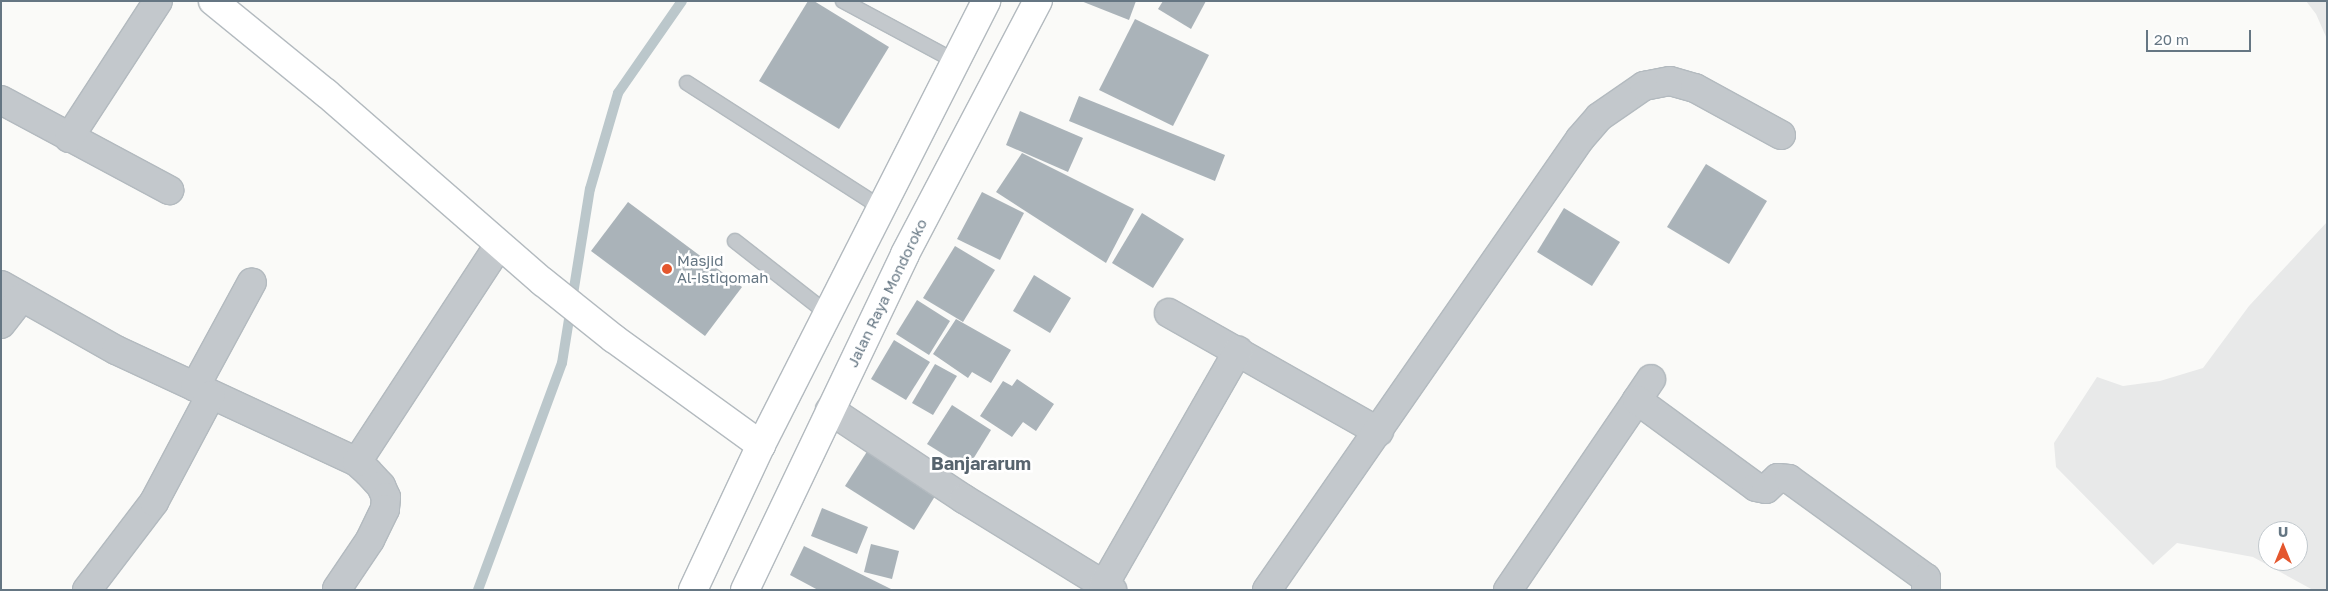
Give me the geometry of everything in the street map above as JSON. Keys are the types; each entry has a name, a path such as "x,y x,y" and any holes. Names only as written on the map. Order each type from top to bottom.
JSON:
{"main road":[{"path":"213,1 326,93 543,282 613,338 761,445"},
{"path":"693,590 761,445 986,1"},
{"name":"Jalan Raya Mondoroko","path":"745,590 905,254 1038,1"}],"street":[{"path":"69,138 158,1"},
{"path":"1267,590 1379,432 1580,139 1619,100 1644,86 1670,81 1695,88 1782,135"},
{"path":"1,100 169,190"},
{"path":"357,462 499,245"},
{"path":"87,590 154,502 252,282"},
{"path":"1,324 11,291 116,350 357,462 381,486 386,497 385,509 370,540 337,589"},
{"path":"1169,313 1379,432"},
{"path":"830,410 1094,584 1238,351"},
{"path":"1508,590 1644,390 1756,487 1766,489 1778,478 1789,478 1926,578 1926,590"}],"lane":[{"path":"844,1 955,60"},
{"path":"687,83 882,208"},
{"path":"735,241 828,314"}],"shaded area":[{"path":"2306,1 2327,1 2327,39 2316,14"},
{"path":"2327,222 2327,590 2313,590 2278,571 2308,571 2308,521 2258,521 2258,560 2253,557 2177,543 2153,565 2056,467 2054,443 2097,377 2123,386 2160,381 2203,368 2249,306"}],"building":[{"path":"808,1 814,1 889,47 839,129 759,81"},
{"path":"1081,1 1136,1 1129,20"},
{"path":"1163,1 1206,1 1191,29 1158,9"},
{"path":"1135,19 1209,55 1173,126 1099,90"},
{"path":"1079,96 1225,155 1215,181 1069,121"},
{"path":"1020,111 1083,138 1068,172 1006,145"},
{"path":"1022,153 1134,209 1106,263 996,192"},
{"path":"1706,164 1767,201 1729,264 1667,227"},
{"path":"982,192 1024,213 1000,260 957,239"},
{"name":"Masjid Al-Istiqomah","path":"628,202 742,287 705,336 591,251"},
{"path":"1564,208 1620,242 1592,286 1537,252"},
{"path":"1142,213 1184,239 1153,288 1112,263"},
{"path":"955,246 995,270 963,322 923,298"},
{"path":"1034,275 1071,298 1050,333 1013,311"},
{"path":"917,300 950,321 929,355 896,334"},
{"path":"956,319 1011,350 991,383 972,372 968,378 933,354"},
{"path":"894,340 930,362 906,400 871,379"},
{"path":"935,364 957,376 933,415 912,403"},
{"path":"1017,379 1054,404 1036,431 1023,422 1012,437 980,416 1003,381 1012,386"},
{"path":"952,405 991,430 967,469 927,444"},
{"path":"868,450 937,493 914,530 845,486"},
{"path":"822,508 868,527 857,554 811,536"},
{"path":"871,544 899,551 892,579 864,572"},
{"path":"804,546 893,590 818,590 790,575"}],"waterway":[{"path":"478,590 562,363 590,189 618,93 682,1"}],"place":[{"name":"Masjid Al-Istiqomah","path":"667,269"}],"district":[{"name":"Banjararum","path":"981,463"}]}
